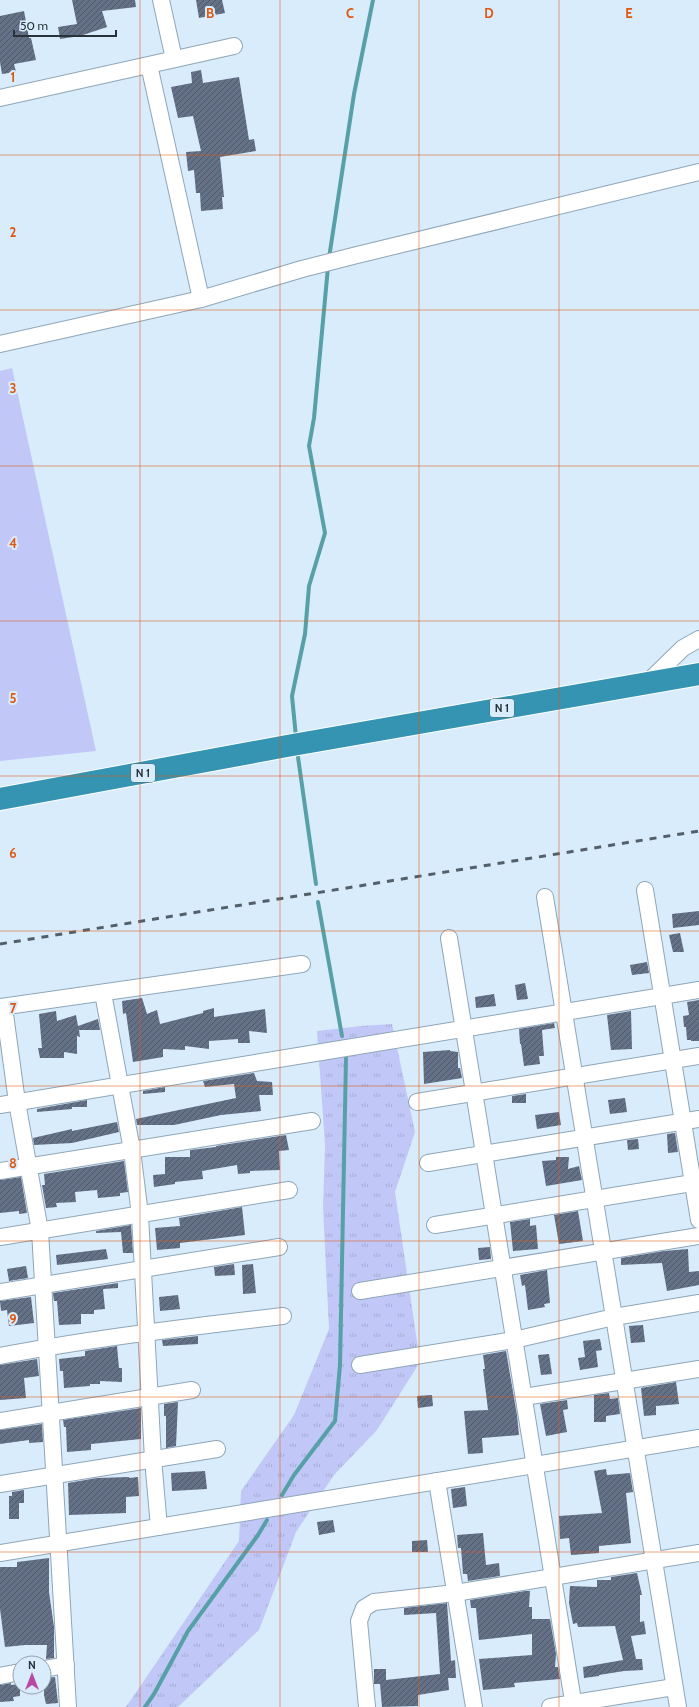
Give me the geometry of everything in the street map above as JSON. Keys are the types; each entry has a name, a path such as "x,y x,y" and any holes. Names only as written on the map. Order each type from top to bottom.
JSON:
{"highway":[{"name":"N 1","path":"0,799 296,744 699,674"}],"street":[{"path":"161,0 174,59"},
{"path":"0,98 234,46"},
{"path":"149,65 202,299"},
{"path":"0,344 202,299 302,269 699,172"},
{"path":"648,682 683,648 699,639"},
{"path":"645,890 683,1122 696,1182 699,1220"},
{"path":"545,897 678,1707"},
{"path":"449,938 574,1705"},
{"path":"68,1707 40,1231 2,1007 302,964"},
{"path":"0,1105 699,990"},
{"path":"103,993 132,1150 140,1215 153,1459 160,1527"},
{"path":"417,1102 699,1056"},
{"path":"428,1163 699,1119"},
{"path":"0,1171 312,1121"},
{"path":"435,1225 696,1182"},
{"path":"0,1237 289,1190"},
{"path":"360,1291 699,1236"},
{"path":"0,1292 279,1247"},
{"path":"360,1365 514,1340 614,1317 699,1303"},
{"path":"0,1356 47,1347 146,1332 283,1316"},
{"path":"524,1397 699,1369"},
{"path":"0,1422 192,1390"},
{"path":"0,1553 699,1438"},
{"path":"0,1484 217,1448"},
{"path":"437,1481 474,1707"},
{"path":"367,1707 360,1621 364,1608 374,1602 455,1592 699,1553"},
{"path":"52,1668 66,1665"},
{"path":"0,1676 12,1674"},
{"path":"550,1707 574,1705 674,1687"}],"green space":[{"path":"12,368 96,751 0,761 0,371"},
{"path":"392,1024 415,1132 395,1192 420,1362 377,1430 334,1475 296,1532 259,1630 178,1707 126,1707 239,1541 241,1491 294,1415 329,1329 323,1207 325,1145 317,1031"}],"building":[{"path":"72,0 135,0 136,7 102,11 107,27 80,36 60,39 58,27 77,24"},
{"path":"196,0 222,0 225,13 199,18"},
{"path":"24,11 29,38 31,38 36,60 14,64 16,72 2,74 0,62 0,16"},
{"path":"201,70 203,83 239,77 249,140 254,139 256,151 220,157 224,197 222,197 223,209 201,211 200,193 196,193 194,170 188,171 186,152 201,151 193,116 178,118 171,87 192,83 191,72"},
{"path":"699,911 699,925 673,928 672,914"},
{"path":"680,933 684,952 673,952 669,935"},
{"path":"647,962 649,973 632,975 630,965"},
{"path":"525,983 528,999 517,1000 515,985"},
{"path":"494,994 496,1006 476,1008 475,997"},
{"path":"142,998 147,1014 157,1010 160,1024 203,1013 203,1011 214,1008 214,1017 265,1009 267,1033 249,1031 250,1043 238,1043 238,1039 209,1041 209,1049 185,1046 185,1050 163,1049 163,1057 133,1062 126,1013 123,1014 122,1001"},
{"path":"699,1000 699,1041 691,1041 687,1040 683,1016 689,1015 687,1002"},
{"path":"56,1011 57,1021 76,1015 78,1026 98,1019 100,1030 79,1030 80,1037 77,1036 77,1054 64,1052 64,1058 40,1058 38,1048 42,1048 39,1014"},
{"path":"631,1011 632,1049 611,1050 607,1015"},
{"path":"554,1023 555,1028 542,1030 544,1056 539,1056 540,1064 524,1066 519,1029"},
{"path":"450,1050 458,1052 458,1068 460,1068 462,1078 424,1084 423,1052"},
{"path":"254,1073 257,1081 272,1082 273,1095 259,1095 261,1111 221,1115 174,1125 137,1125 136,1119 236,1098 234,1084 205,1087 203,1081"},
{"path":"165,1087 165,1092 143,1094 143,1091"},
{"path":"526,1094 526,1103 512,1103 512,1096"},
{"path":"625,1098 627,1112 610,1114 608,1100"},
{"path":"87,1100 87,1107 72,1107 72,1109 37,1112 37,1109"},
{"path":"559,1112 561,1125 537,1129 535,1115"},
{"path":"117,1122 119,1132 72,1143 34,1145 33,1138 72,1129 72,1131"},
{"path":"675,1133 678,1152 668,1153 667,1134"},
{"path":"286,1135 289,1150 279,1151 280,1170 250,1171 250,1173 238,1174 237,1165 202,1171 203,1179 175,1182 175,1184 154,1187 153,1175 165,1174 165,1157 190,1157 190,1150"},
{"path":"638,1139 639,1149 628,1150 627,1140"},
{"path":"556,1157 569,1157 568,1169 579,1166 582,1180 546,1186 542,1161 556,1160"},
{"path":"124,1161 128,1192 120,1193 120,1196 98,1198 97,1190 75,1192 76,1202 56,1203 57,1207 46,1208 42,1185 45,1185 44,1174"},
{"path":"21,1177 27,1213 19,1214 19,1211 0,1213 0,1180"},
{"path":"242,1207 245,1235 180,1243 180,1248 157,1250 155,1228 180,1226 179,1218"},
{"path":"578,1211 583,1241 559,1244 554,1215"},
{"path":"530,1219 530,1226 536,1225 538,1249 513,1251 510,1222"},
{"path":"131,1225 133,1253 123,1253 121,1232 96,1233 96,1231"},
{"path":"490,1247 491,1259 479,1260 478,1248"},
{"path":"106,1249 108,1259 57,1265 56,1255"},
{"path":"688,1249 689,1272 699,1271 699,1285 667,1291 662,1263 621,1265 621,1258 664,1251"},
{"path":"234,1264 235,1275 215,1276 214,1267"},
{"path":"253,1264 256,1293 243,1294 242,1265"},
{"path":"26,1266 28,1278 9,1281 7,1269"},
{"path":"547,1270 550,1303 544,1304 545,1307 528,1310 525,1285 522,1286 520,1275"},
{"path":"118,1283 118,1288 103,1289 105,1309 94,1310 94,1314 81,1314 81,1324 59,1325 57,1301 54,1301 53,1293"},
{"path":"178,1295 180,1309 160,1311 159,1297"},
{"path":"31,1297 34,1323 9,1326 7,1310 1,1311 0,1301"},
{"path":"643,1325 645,1342 631,1343 629,1326"},
{"path":"198,1336 198,1344 163,1346 162,1340"},
{"path":"600,1339 602,1350 596,1351 598,1367 580,1370 578,1358 585,1357 583,1341"},
{"path":"117,1346 119,1368 122,1368 122,1382 100,1381 100,1384 90,1384 90,1386 64,1388 63,1371 60,1371 59,1359 85,1356 85,1351"},
{"path":"506,1351 519,1435 482,1438 483,1453 468,1454 464,1411 488,1410 483,1369 485,1369 483,1355"},
{"path":"549,1354 552,1374 541,1375 538,1355"},
{"path":"37,1359 39,1376 24,1378 26,1398 0,1400 0,1365"},
{"path":"676,1382 679,1404 656,1406 656,1415 644,1416 641,1388"},
{"path":"609,1393 610,1399 618,1398 620,1414 606,1416 606,1422 594,1422 594,1395"},
{"path":"432,1395 433,1406 418,1408 417,1396"},
{"path":"567,1400 568,1409 563,1410 567,1432 546,1436 540,1404"},
{"path":"178,1402 176,1446 166,1448 166,1416 164,1416 164,1404"},
{"path":"141,1408 141,1439 91,1444 91,1450 67,1452 66,1427 64,1427 63,1420"},
{"path":"42,1424 43,1442 29,1443 29,1440 0,1444 0,1430"},
{"path":"606,1469 607,1475 630,1473 633,1492 626,1493 631,1543 599,1546 599,1553 571,1555 569,1538 560,1539 559,1516 602,1513 594,1471"},
{"path":"205,1471 207,1489 172,1491 171,1473"},
{"path":"138,1477 139,1496 126,1497 126,1513 69,1515 68,1483 97,1478"},
{"path":"465,1487 467,1506 453,1508 451,1489"},
{"path":"24,1490 24,1503 19,1503 19,1519 9,1519 9,1496 12,1496 12,1492"},
{"path":"333,1520 335,1532 319,1535 317,1522"},
{"path":"483,1533 486,1565 499,1563 500,1576 468,1581 467,1574 463,1574 461,1548 458,1548 457,1535"},
{"path":"427,1540 428,1552 412,1552 412,1541"},
{"path":"49,1558 49,1592 54,1627 54,1658 52,1658 52,1655 46,1655 47,1645 5,1647 0,1609 0,1567 17,1567 17,1562"},
{"path":"637,1573 642,1595 640,1595 640,1622 644,1621 646,1634 631,1636 636,1659 642,1659 643,1670 624,1671 584,1678 583,1667 623,1660 615,1626 578,1627 577,1623 573,1624 569,1603 570,1586 597,1587 597,1580 611,1580 611,1577"},
{"path":"530,1591 529,1607 532,1607 532,1619 550,1619 556,1654 555,1667 558,1667 560,1679 514,1683 515,1687 483,1690 479,1659 532,1655 532,1634 479,1640 476,1608 471,1608 470,1600"},
{"path":"447,1603 451,1661 455,1660 456,1678 448,1678 449,1690 418,1695 418,1706 382,1707 380,1684 374,1684 374,1669 386,1669 386,1680 440,1674 436,1613 404,1615 404,1608"},
{"path":"52,1677 55,1677 58,1703 46,1704 44,1695 52,1695"},
{"path":"11,1683 12,1695 20,1696 13,1697 14,1701 0,1702 0,1685"}],"waterway":[{"path":"329,258 354,94 373,0"},
{"path":"296,737 292,696 305,634 309,586 325,533 309,446 314,418 328,267"},
{"path":"297,750 316,884"},
{"path":"318,902 342,1036"},
{"path":"282,1495 294,1475 335,1421 340,1365 346,1058"},
{"path":"145,1707 154,1694 188,1631 258,1535 267,1520"}],"railway":[{"path":"0,944 699,831"}]}
